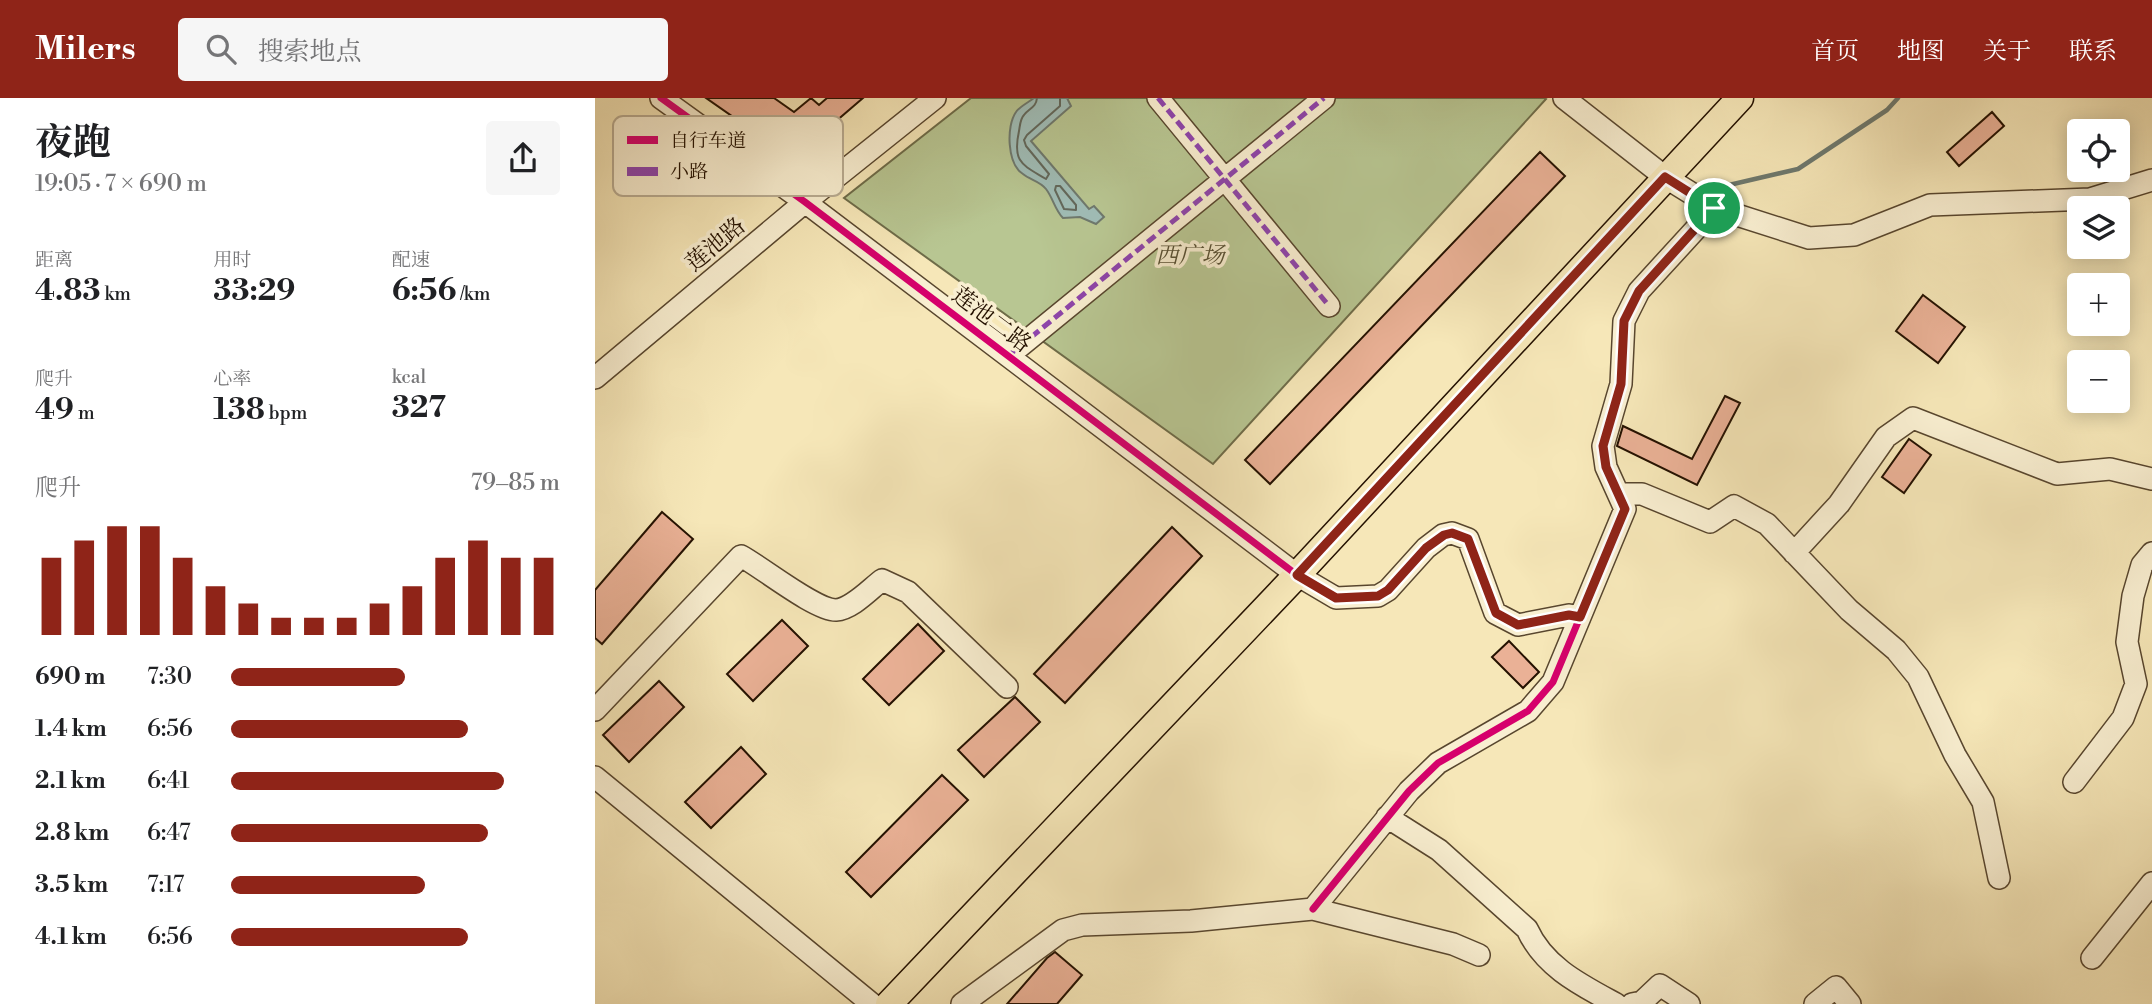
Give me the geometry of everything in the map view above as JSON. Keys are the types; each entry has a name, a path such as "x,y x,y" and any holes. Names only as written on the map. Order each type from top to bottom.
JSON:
{"main road":[{"path":"889,1004 1297,575 1740,98"}],"street":[{"name":"莲池二路","path":"661,98 686,116"},
{"name":"莲池路","path":"843,172 935,98"},
{"path":"1159,98 1329,306"},
{"path":"1008,356 1324,98"},
{"path":"1565,98 1665,177 1714,208 1809,238 1854,235 1930,205 2090,199 2152,180"},
{"name":"莲池二路","path":"797,196 1297,575 1336,598 1378,596 1388,590 1426,548 1444,535 1452,533 1468,539 1496,613 1518,625 1569,615 1580,617"},
{"name":"莲池路","path":"595,378 812,196"},
{"path":"1313,909 1409,791 1438,762 1528,711 1553,682 1625,509 1606,467 1603,446 1621,384 1624,321 1639,291 1714,208"},
{"path":"1794,553 1839,504 1886,437 1913,418 2057,474 2111,469 2152,479"},
{"path":"1620,494 1642,494 1710,522 1734,506 1767,524 1849,610 1896,650 1918,677 1955,755 1983,802 1999,878"},
{"path":"2074,782 2123,718 2136,684 2127,642 2133,596 2141,565 2152,553"},
{"path":"595,710 741,556 819,606 838,610 852,603 882,580 908,592 1007,687"},
{"path":"595,777 872,1004"},
{"path":"1387,817 1439,850 1527,929 1534,946 1569,979 1616,1004"},
{"path":"2092,958 2152,883"},
{"path":"962,1004 1063,930 1082,925 1191,921 1313,909 1453,944 1479,955"},
{"path":"1632,1004 1642,1002 1660,985 1689,1004"},
{"path":"1815,1004 1836,987 1850,1004"}],"green space":[{"name":"西广场","path":"971,98 1546,99 1213,464 844,198"}],"water":[{"path":"1034,98 1067,98 1071,106 1031,141 1089,209 1094,206 1104,217 1096,224 1080,217 1063,218 1046,189 1023,174 1014,162 1010,144 1013,118 1019,108"}],"building":[{"path":"706,98 774,98 794,112 811,98 819,105 827,98 863,98 842,116 732,116"},
{"path":"1992,112 2004,126 1959,166 1947,152"},
{"path":"1540,152 1565,176 1270,484 1245,460"},
{"path":"1923,295 1965,327 1938,363 1896,331"},
{"path":"1725,396 1740,403 1697,485 1617,446 1623,426 1692,459"},
{"path":"1909,439 1931,455 1904,493 1882,477"},
{"path":"662,512 693,539 602,644 595,638 595,590"},
{"path":"1172,527 1202,556 1065,703 1034,674"},
{"path":"782,620 808,646 753,701 727,674"},
{"path":"918,624 944,651 889,705 863,679"},
{"path":"1509,641 1539,672 1523,688 1492,657"},
{"path":"659,681 684,707 629,762 603,735"},
{"path":"1015,697 1040,722 984,777 958,750"},
{"path":"741,747 766,774 711,828 685,802"},
{"path":"942,775 968,800 871,897 846,872"},
{"path":"1055,952 1082,975 1057,1004 1007,1004 1047,958"}],"waterway":[{"path":"1729,185 1798,169 1887,110 1898,98"}],"marked path":[{"path":"1158,98 1329,306"},
{"path":"1008,356 1324,98"}],"cycle path":[{"path":"661,98 686,116"},
{"path":"797,196 1297,575 1336,598 1378,596 1388,590 1426,548 1443,535 1452,533 1468,539 1495,613 1518,625 1569,615 1580,617"},
{"path":"1313,909 1409,791 1438,763 1528,711 1553,682 1625,509 1606,467 1603,446 1621,384 1624,321 1639,291 1715,208"}],"route":[{"path":"1665,177 1714,208 1639,291 1624,321 1621,384 1603,446 1606,467 1625,509 1580,617 1569,615 1518,625 1496,613 1468,539 1452,533 1444,535 1426,548 1388,590 1378,596 1336,598 1297,575 1665,177"}]}
